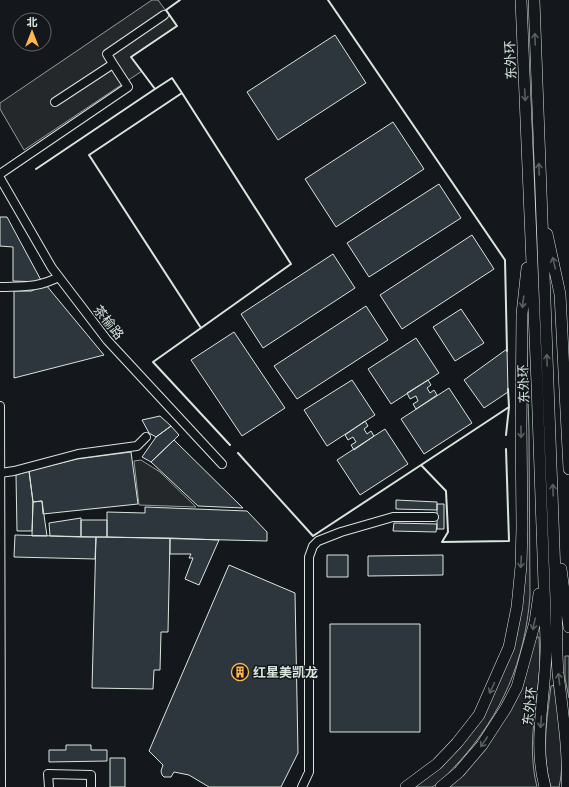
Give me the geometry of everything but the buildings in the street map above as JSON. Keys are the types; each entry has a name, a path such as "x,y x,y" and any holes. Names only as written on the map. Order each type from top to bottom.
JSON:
{"main road":[{"name":"东外环","path":"521,0 535,208"},
{"name":"东外环","path":"534,0 535,208 546,657 540,738 541,767 545,787"},
{"path":"535,208 560,294 569,470"},
{"path":"535,208 554,529 558,670 565,713 568,773 567,787"},
{"path":"406,787 437,764 479,715 509,647 517,607 521,566 522,314 535,208"},
{"path":"441,787 459,772 482,745 506,708 517,687 535,622 539,596 542,529"},
{"path":"554,529 565,592 569,627"}],"street":[{"path":"0,174 128,87 107,54 164,15"},
{"path":"55,102 113,64"},
{"name":"茶榆路","path":"0,178 52,268 107,340 222,464"},
{"path":"0,287 35,286 45,283 58,276"},
{"path":"0,406 1,787"},
{"path":"0,473 14,471 78,454 137,446 146,437"},
{"path":"302,787 309,772 309,556 313,546 318,541 341,532 393,517 434,517"},
{"path":"48,787 48,774 91,775 91,787"}],"shaded area":[{"path":"152,0 158,0 177,26 131,57 142,71 24,150 0,109 0,103"},
{"path":"526,325 529,432 530,596 523,643 509,685 499,706 488,725 474,744 450,772 435,785 432,787 413,787 474,726 517,635"},
{"path":"141,460 160,472 196,507 139,505 134,461"},
{"path":"535,637 539,637 540,662 533,739 534,771 537,787 448,787 478,757"},
{"path":"565,656 569,656 569,698 565,678"},
{"path":"554,685 560,722 562,750 559,787 551,787 546,762 547,724 551,686"}],"wall":[{"path":"180,0 166,10 177,26 131,57 155,89 172,78 182,93 291,264 201,328 89,155 182,93"},
{"path":"328,0 505,260 507,351"},
{"path":"36,169 155,89"},
{"path":"201,328 153,362 230,445"},
{"path":"508,389 509,407"},
{"path":"506,435 509,407 421,465 446,491 448,532 442,542 509,541 506,449"},
{"path":"238,453 313,536 421,465"}],"place":[{"name":"红星美凯龙","path":"240,672"}]}
